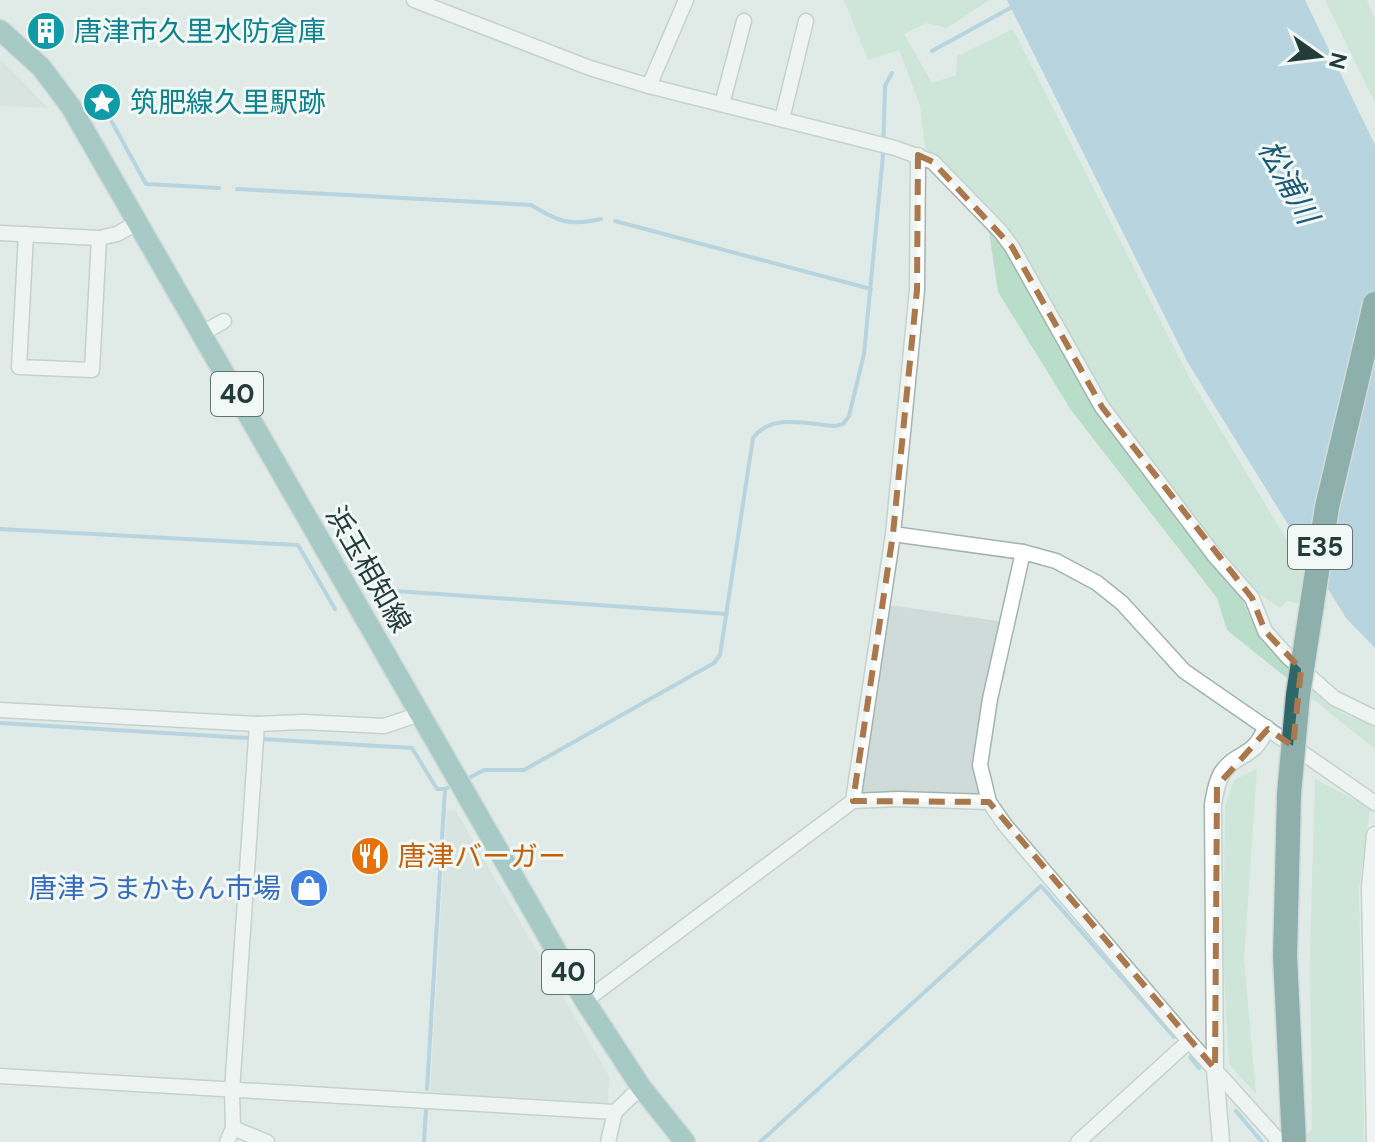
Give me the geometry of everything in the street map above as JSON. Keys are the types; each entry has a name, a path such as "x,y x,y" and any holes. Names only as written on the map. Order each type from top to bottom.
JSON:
{"highway":[{"name":"E35","path":"1294,1142 1285,956 1289,794 1298,695 1324,523 1375,304"}],"main road":[{"name":"浜玉相知線","path":"0,30 24,50 57,86 585,1001 641,1087 685,1142"}],"street":[{"path":"417,0 590,68 649,86 895,148 933,162 986,215 1012,247 1102,407 1214,555 1252,598 1265,631 1288,657 1334,698 1375,718"},
{"path":"649,86 686,0"},
{"path":"722,104 744,21"},
{"path":"782,119 806,21"},
{"path":"853,801 893,534 917,290 918,155"},
{"path":"0,233 99,238 117,234 137,223"},
{"path":"26,234 19,367 92,370 99,238"},
{"path":"202,333 224,321"},
{"path":"893,534 1023,552 1056,561 1097,583 1122,603 1184,671 1375,803"},
{"path":"1023,552 990,699 980,765 989,802 1005,825 1189,1041 1280,1142"},
{"path":"0,710 257,732 303,722 384,726 420,714"},
{"path":"1221,1142 1215,1069 1213,804 1221,775 1255,749 1266,728"},
{"path":"257,732 230,1135 267,1142"},
{"path":"585,1001 853,801 989,802"},
{"path":"1375,835 1372,888 1375,1142"},
{"path":"1078,1142 1189,1041"},
{"path":"0,1076 615,1112"},
{"path":"608,1142 615,1112 641,1087"}],"highlighted area":[{"path":"918,155 933,162 1012,247 1102,407 1252,598 1265,631 1301,669 1293,746 1268,729 1217,786 1215,1069 989,802 853,801 893,534 917,290"}],"shaded area":[{"path":"0,59 48,108 0,106"},
{"path":"876,603 1004,622 977,740 974,775 985,807 848,797"},
{"path":"447,810 456,811 609,1076 608,1105 430,1094"}],"green space":[{"path":"844,0 989,0 947,28 927,23 904,34 932,83 956,75 957,56 1013,29 1189,377 1328,609 1287,601 1280,608 1251,588 1242,599 1261,640 1341,713 1375,726 1375,749 1227,630 1217,598 1071,410 998,292 985,205 925,148 920,106 899,50 868,60"},
{"path":"1325,0 1367,0 1375,19 1375,103"},
{"path":"1257,769 1244,959 1256,1094 1229,1064 1223,958 1225,807 1234,780"},
{"path":"1315,779 1370,808 1359,889 1364,1142 1300,1142 1312,1129 1310,952"}],"water":[{"name":"松浦川","path":"1007,0 1305,0 1375,145 1375,648 1346,618 1188,363"}],"waterway":[{"path":"932,51 1014,6"},
{"path":"465,780 484,770 524,770 714,663 720,655 753,438 770,425 802,422 835,426 843,424 849,416 864,354 883,155 885,86 892,73"},
{"path":"107,113 146,184 219,188"},
{"path":"237,189 531,205 564,221 601,219"},
{"path":"615,221 871,289"},
{"path":"0,529 298,545 335,609"},
{"path":"381,590 727,614"},
{"path":"0,723 412,748 437,789 453,785"},
{"path":"427,1089 445,789"},
{"path":"760,1142 1041,886 1174,1037"},
{"path":"1190,1057 1199,1068"},
{"path":"424,1142 426,1109"},
{"path":"1236,1111 1262,1142"}],"place":[{"name":"唐津市久里水防倉庫","path":"46,31"},
{"name":"筑肥線久里駅跡","path":"102,102"},
{"name":"唐津バーガー","path":"370,856"},
{"name":"唐津うまかもん市場","path":"309,888"}]}
